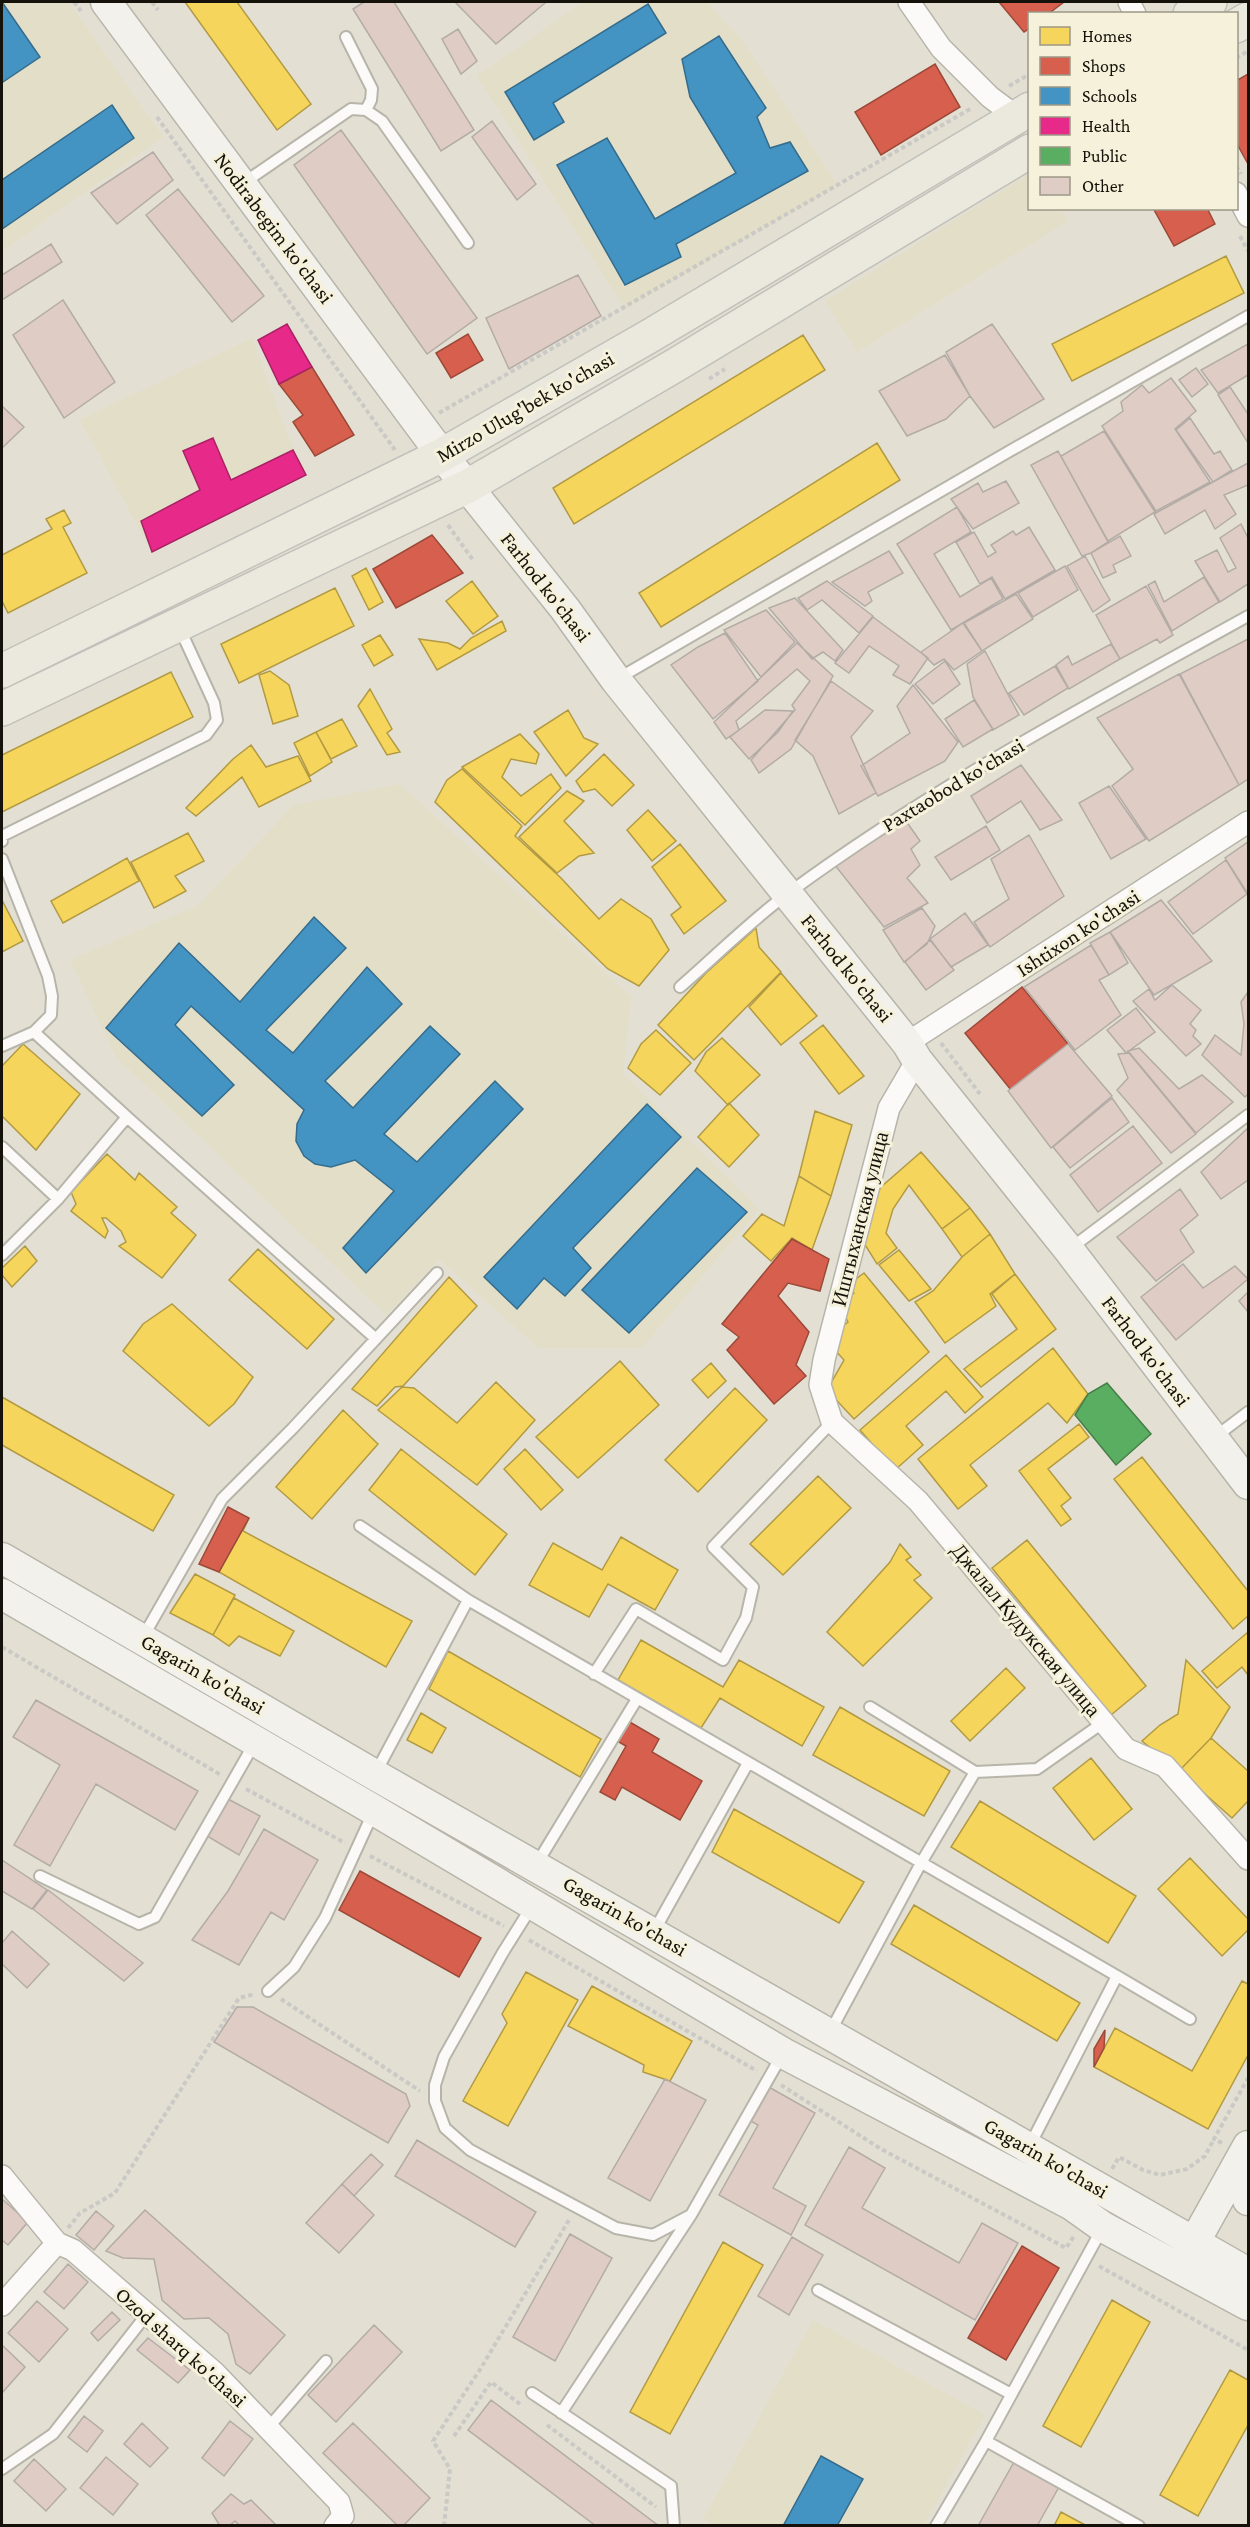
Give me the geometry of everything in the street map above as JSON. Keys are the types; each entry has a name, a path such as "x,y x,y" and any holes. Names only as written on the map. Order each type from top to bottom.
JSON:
{"main road":[{"path":"1193,12 1210,2"},
{"name":"Nodirabegim ko'chasi","path":"97,11 242,185 442,455"},
{"name":"Mirzo Ulug'bek ko'chasi","path":"2,671 442,455 648,337 1023,113"},
{"name":"Mirzo Ulug'bek ko'chasi","path":"2,709 468,486 674,366 1028,153"},
{"name":"Farhod ko'chasi","path":"442,455 565,609 616,680 1069,1250 1248,1484"},
{"name":"Gagarin ko'chasi","path":"2,1558 375,1775 1248,2273"},
{"name":"Gagarin ko'chasi","path":"2,1594 374,1809 783,2053 1072,2205 1103,2227 1248,2306"},
{"path":"1246,2151 1248,2200"},
{"path":"1180,2270 1194,2241 1246,2151"}],"street":[{"path":"909,2 941,48 990,97 1023,113"},
{"path":"1238,198 1248,216"},
{"name":"Ishtixon ko'chasi","path":"912,1052 1248,822"},
{"name":"Иштыханская улица","path":"820,1385 824,1360 889,1108 912,1052"},
{"name":"Джалал Кудукская улица","path":"820,1385 832,1422 918,1501 1126,1749 1165,1766 1248,1859"},
{"name":"Ozod sharq ko'chasi","path":"2,2176 57,2243 73,2250 215,2373 339,2502 344,2522"},
{"path":"2,2305 57,2243"}],"lane":[{"path":"346,37 372,89 371,100 366,110"},
{"path":"242,185 351,109 366,110 382,121 468,243"},
{"path":"616,680 1018,446 1248,316"},
{"name":"Paxtaobod ko'chasi","path":"680,987 787,893 879,830 1063,719 1248,616"},
{"path":"2,841 2,836 206,735 217,720 214,703 177,624"},
{"path":"2,859 45,966 52,996 51,1015 34,1032 2,1046"},
{"path":"34,1032 376,1339"},
{"path":"1069,1250 1248,1115"},
{"path":"2,1255 58,1199 127,1117"},
{"path":"2,1147 58,1199"},
{"path":"142,1638 222,1499 293,1428 437,1273"},
{"path":"1213,1439 1248,1412"},
{"path":"594,1674 636,1609 723,1660 746,1618 753,1587 713,1547 832,1422"},
{"path":"360,1526 468,1600 1190,2019"},
{"path":"375,1775 468,1600"},
{"path":"536,1865 637,1699"},
{"path":"870,1707 975,1772 1037,1769 1104,1722"},
{"path":"40,1876 140,1924 155,1917 255,1741"},
{"path":"653,1933 748,1763"},
{"path":"829,2033 921,1863 975,1772"},
{"path":"268,1991 294,1966 325,1918 374,1809"},
{"path":"533,1904 502,1953 444,2057 435,2085 435,2102 445,2128 470,2150 616,2228 653,2235 691,2214"},
{"path":"1028,2148 1117,1976"},
{"path":"561,2413 691,2214 783,2053"},
{"path":"936,2526 986,2441 1103,2227"},
{"path":"818,2290 1011,2394"},
{"path":"2,2469 53,2434 147,2314"},
{"path":"268,2428 326,2361"},
{"path":"532,2393 671,2486 674,2523"},
{"path":"986,2441 1139,2526"}],"path":[{"path":"74,2 97,11"},
{"path":"152,2 158,10"},
{"path":"419,424 1028,75"},
{"path":"150,107 410,471"},
{"path":"432,503 473,560"},
{"path":"57,2243 80,2213 115,2193 239,1998 268,1991 435,2102"},
{"path":"1246,2151 1214,2139 1248,2078"},
{"path":"444,2526 450,2469 433,2441 481,2368 577,2207"},
{"path":"1066,2248 1248,2350"},
{"path":"454,2436 491,2382 525,2408"},
{"path":"542,2421 674,2523"}],"shaded area":[{"path":"2,2 69,2 163,137 2,251"},
{"path":"583,2 707,2 743,41 838,186 625,309 477,76"},
{"path":"1028,175 1028,210 1062,210 1068,221 857,352 825,301"},
{"path":"252,338 288,436 306,475 152,552 80,420"},
{"path":"400,784 631,997 623,1073 759,1209 642,1348 538,1348 439,1259 386,1315 116,1057 70,960 198,905 294,805"},
{"path":"813,2320 985,2415 924,2525 715,2526 703,2519"}],"building: Homes":[{"path":"185,2 237,2 311,104 277,130"},
{"path":"1226,256 1244,293 1072,381 1052,344"},
{"path":"803,335 825,370 574,524 553,488"},
{"path":"877,443 900,480 661,627 639,593"},
{"path":"64,510 71,523 63,527 87,573 8,613 2,601 2,555 52,529 46,519"},
{"path":"366,568 383,602 369,610 352,576"},
{"path":"472,581 498,616 473,634 446,601"},
{"path":"335,588 354,626 239,683 221,644"},
{"path":"502,621 506,631 437,670 419,639 448,643 460,649 471,638"},
{"path":"380,635 393,655 374,666 362,645"},
{"path":"270,671 289,685 298,716 273,724 259,675"},
{"path":"171,672 193,717 2,812 2,755"},
{"path":"370,689 392,729 387,733 400,752 387,755 358,706"},
{"path":"568,710 584,738 598,744 566,776 534,732"},
{"path":"342,719 357,746 331,759 316,732"},
{"path":"316,732 332,762 310,776 294,743"},
{"path":"520,734 539,754 536,764 511,759 502,777 521,796 551,774 561,788 525,825 462,767"},
{"path":"251,745 266,767 298,756 311,781 259,807 242,777 196,816 186,808 233,759"},
{"path":"604,754 634,785 612,806 595,789 583,792 576,781"},
{"path":"462,769 522,826 515,836 561,878 599,919 621,899 651,919 669,950 639,986 608,969 435,802 447,780"},
{"path":"567,791 584,801 564,821 594,853 579,856 557,873 519,837"},
{"path":"648,810 676,841 652,861 627,830"},
{"path":"188,833 204,861 175,876 186,891 154,908 131,862"},
{"path":"680,844 726,901 684,934 671,915 681,907 652,867"},
{"path":"127,858 139,881 63,923 51,901"},
{"path":"2,903 23,941 2,952"},
{"path":"756,928 759,947 781,972 694,1060 658,1025 706,973"},
{"path":"781,973 817,1016 781,1045 749,1007"},
{"path":"823,1025 864,1076 839,1094 800,1043"},
{"path":"656,1030 691,1063 660,1095 628,1068 641,1044"},
{"path":"722,1038 760,1075 728,1105 695,1071 706,1052"},
{"path":"23,1044 80,1094 36,1150 2,1116 2,1066"},
{"path":"729,1103 759,1135 729,1167 698,1137"},
{"path":"815,1111 852,1125 831,1196 799,1176"},
{"path":"921,1152 970,1208 942,1229 909,1185 893,1209 886,1233 897,1248 877,1264 862,1240 870,1209 881,1187"},
{"path":"107,1154 135,1180 139,1173 177,1207 171,1213 196,1235 162,1278 119,1246 126,1242 121,1231 106,1218 102,1218 108,1231 105,1238 71,1211 76,1204 71,1192"},
{"path":"799,1176 831,1196 812,1250 792,1238 771,1261 743,1236 762,1214 784,1226"},
{"path":"970,1208 990,1234 962,1257 942,1229"},
{"path":"990,1234 1015,1274 990,1294 996,1306 945,1343 915,1302 933,1291 962,1257"},
{"path":"25,1246 37,1261 12,1287 2,1275 2,1268"},
{"path":"258,1249 334,1319 307,1349 229,1280"},
{"path":"899,1250 931,1289 909,1301 879,1265"},
{"path":"864,1273 929,1352 854,1419 827,1390 844,1360 834,1349 833,1334 848,1322 840,1305 854,1293 849,1284"},
{"path":"1015,1274 1056,1329 981,1387 964,1369 1017,1329 992,1294"},
{"path":"449,1277 477,1306 403,1386 395,1387 377,1406 352,1389"},
{"path":"172,1304 253,1377 234,1404 209,1426 123,1351 143,1324"},
{"path":"1053,1348 1088,1394 1067,1423 1048,1403 970,1465 987,1486 958,1509 918,1459"},
{"path":"946,1355 983,1397 965,1413 946,1391 906,1426 923,1445 895,1470 860,1430"},
{"path":"620,1361 659,1405 578,1478 536,1437"},
{"path":"711,1363 726,1381 708,1398 692,1380"},
{"path":"496,1382 535,1420 477,1485 378,1410 402,1387 414,1388 457,1423"},
{"path":"735,1388 767,1420 698,1492 665,1460"},
{"path":"2,1397 174,1495 153,1531 2,1445"},
{"path":"343,1410 378,1444 312,1519 276,1487"},
{"path":"1079,1424 1089,1437 1048,1469 1071,1498 1061,1506 1071,1519 1061,1526 1019,1471"},
{"path":"401,1449 507,1534 475,1575 369,1490"},
{"path":"525,1449 563,1490 541,1510 504,1469"},
{"path":"1142,1457 1248,1591 1248,1616 1233,1629 1114,1479"},
{"path":"818,1476 851,1508 783,1575 750,1544"},
{"path":"249,1518 243,1531 412,1621 386,1667 219,1572"},
{"path":"621,1537 678,1570 655,1610 608,1584 589,1617 529,1585 553,1543 602,1570"},
{"path":"1027,1540 1146,1686 1111,1715 992,1568"},
{"path":"900,1544 911,1557 906,1560 921,1575 914,1580 932,1598 863,1666 827,1632 890,1562"},
{"path":"195,1574 235,1595 213,1635 170,1613"},
{"path":"234,1598 294,1631 280,1656 239,1636 229,1646 213,1635"},
{"path":"1248,1632 1248,1675 1242,1667 1217,1688 1202,1671"},
{"path":"641,1640 723,1687 739,1660 824,1707 802,1746 720,1698 701,1728 618,1680"},
{"path":"448,1651 601,1739 580,1777 429,1689"},
{"path":"1186,1660 1230,1707 1211,1738 1179,1771 1142,1741 1160,1725 1178,1714"},
{"path":"1006,1668 1025,1688 970,1741 951,1721"},
{"path":"840,1707 950,1771 924,1816 813,1755"},
{"path":"421,1713 446,1728 432,1753 407,1740"},
{"path":"1211,1738 1248,1771 1248,1801 1232,1818 1179,1771"},
{"path":"1091,1758 1132,1809 1094,1840 1053,1788"},
{"path":"980,1801 1136,1896 1108,1943 951,1847"},
{"path":"734,1809 864,1882 839,1923 712,1852"},
{"path":"1190,1858 1248,1919 1248,1930 1222,1956 1158,1889"},
{"path":"914,1905 1080,2003 1057,2041 891,1944"},
{"path":"526,1972 578,2000 508,2126 463,2101 507,2023 502,2014"},
{"path":"1242,1981 1248,1984 1248,2055 1208,2129 1094,2067 1115,2028 1192,2071"},
{"path":"592,1986 692,2041 670,2081 643,2072 644,2065 568,2026"},
{"path":"723,2242 763,2265 670,2434 630,2412"},
{"path":"1112,2300 1150,2322 1081,2447 1043,2426"},
{"path":"1230,2370 1248,2380 1248,2425 1198,2516 1160,2495"},
{"path":"1061,2512 1087,2526 1054,2526"}],"building: Shops":[{"path":"999,2 1064,2 1051,12 1028,12 1028,29 1024,32"},
{"path":"935,64 960,107 881,155 855,112"},
{"path":"1248,74 1248,164 1238,146 1238,80"},
{"path":"1154,210 1208,210 1215,224 1174,246"},
{"path":"468,334 483,360 451,378 436,353"},
{"path":"312,367 354,435 315,456 293,422 303,415 279,384"},
{"path":"432,535 463,573 396,608 373,569"},
{"path":"1022,987 1068,1044 1011,1090 965,1033"},
{"path":"792,1239 829,1259 820,1291 788,1283 778,1296 809,1332 796,1365 806,1376 774,1404 727,1350 739,1337 722,1324"},
{"path":"228,1507 249,1518 219,1572 199,1564"},
{"path":"628,1721 659,1739 652,1752 702,1781 680,1820 622,1787 615,1800 600,1792 626,1746 617,1741"},
{"path":"360,1871 481,1938 459,1977 339,1910"},
{"path":"1105,2030 1104,2048 1094,2067 1094,2049"},
{"path":"1022,2246 1059,2268 1006,2360 968,2338"}],"building: Schools":[{"path":"2,2 40,57 3,82 2,80"},
{"path":"648,4 666,33 553,103 564,122 534,140 505,92"},
{"path":"719,36 766,108 757,117 770,148 790,142 808,171 676,244 681,257 625,285 557,165 607,138 655,219 736,173 690,97 682,59"},
{"path":"112,105 134,138 2,229 2,180"},
{"path":"314,917 346,948 266,1030 293,1053 367,967 402,1004 325,1081 353,1108 430,1026 460,1054 384,1134 417,1162 495,1081 523,1109 366,1273 343,1248 394,1191 355,1160 331,1167 315,1164 304,1156 296,1141 297,1124 304,1110 191,1006 175,1025 234,1085 202,1116 106,1028 179,943 240,1002"},
{"path":"647,1104 681,1137 573,1248 591,1268 565,1296 544,1278 517,1309 484,1277"},
{"path":"697,1168 747,1212 629,1333 582,1290"},
{"path":"821,2456 863,2479 837,2526 783,2526"}],"building: Health":[{"path":"287,324 312,367 279,384 258,340"},
{"path":"213,438 231,480 293,450 306,475 152,552 141,521 200,490 183,451"}],"building: Public":[{"path":"1107,1383 1151,1434 1116,1465 1075,1415 1088,1394"}],"building: Other":[{"path":"364,2 394,2 474,130 441,151 353,9"},
{"path":"455,2 544,2 545,3 496,44"},
{"path":"458,29 477,61 461,74 442,39"},
{"path":"492,121 536,184 517,200 472,137"},
{"path":"341,130 477,318 427,354 294,165"},
{"path":"153,152 173,180 117,224 91,193"},
{"path":"178,189 264,296 232,322 146,215"},
{"path":"51,244 62,262 2,300 2,275"},
{"path":"578,275 601,316 509,369 486,318"},
{"path":"63,300 115,382 64,418 13,335"},
{"path":"992,324 1044,399 994,428 970,396 946,352"},
{"path":"1248,344 1248,375 1218,393 1201,370"},
{"path":"945,355 970,396 946,419 907,436 879,391"},
{"path":"1196,368 1208,384 1192,397 1179,380"},
{"path":"1171,378 1196,411 1175,429 1210,482 1156,511 1102,426 1123,411 1121,402 1142,385 1149,393"},
{"path":"1230,387 1248,414 1248,443 1218,395"},
{"path":"2,406 24,427 2,448"},
{"path":"1190,418 1214,454 1220,451 1232,470 1213,482 1176,430"},
{"path":"1104,431 1155,512 1108,541 1061,456"},
{"path":"1058,451 1108,542 1082,556 1031,465"},
{"path":"1248,463 1248,485 1224,495 1236,514 1215,529 1205,510 1165,534 1154,514"},
{"path":"1006,481 1019,503 973,529 951,499 978,483 983,492"},
{"path":"957,507 971,532 934,554 960,597 991,578 1003,599 951,630 897,544"},
{"path":"1241,524 1248,538 1248,584 1220,602 1195,561 1217,550 1228,572 1236,568 1220,538"},
{"path":"1029,527 1055,570 1005,599 992,577 980,584 956,542 974,532 988,557 996,552 991,545 1013,531 1016,535"},
{"path":"1120,536 1131,556 1113,565 1116,572 1103,578 1091,553"},
{"path":"889,551 903,573 868,592 872,601 865,606 832,582"},
{"path":"1085,556 1110,600 1093,612 1067,566"},
{"path":"1065,566 1078,590 1033,617 1018,593"},
{"path":"1204,577 1219,602 1172,631 1148,585 1155,581 1164,602"},
{"path":"827,581 873,616 859,633 822,600 807,610 798,598"},
{"path":"1146,586 1173,635 1160,643 1157,639 1120,659 1096,615"},
{"path":"1016,594 1033,619 982,651 964,623"},
{"path":"795,598 843,650 835,661 823,652 812,659 769,608"},
{"path":"766,610 795,642 761,677 724,630"},
{"path":"873,617 928,658 910,684 893,675 899,666 869,646 849,673 835,663"},
{"path":"963,623 982,651 954,670 944,659 934,665 921,652"},
{"path":"725,633 758,681 713,719 671,665"},
{"path":"1248,639 1248,779 1239,785 1180,674"},
{"path":"797,643 833,676 791,749 759,773 751,760 795,710 792,705 810,681 797,669 736,721 739,730 726,739 714,722"},
{"path":"1111,644 1120,659 1069,689 1056,665 1068,656 1072,665"},
{"path":"985,651 1019,715 993,730 973,697 967,664"},
{"path":"945,661 960,684 933,704 915,684"},
{"path":"1055,666 1068,688 1024,715 1009,693"},
{"path":"1179,674 1239,785 1149,841 1112,786 1133,769 1097,718"},
{"path":"831,681 873,711 851,737 876,793 839,814 813,756 795,740"},
{"path":"913,685 958,742 945,761 878,796 861,766 910,733 897,706"},
{"path":"974,700 993,729 963,747 945,719"},
{"path":"765,710 793,711 778,732 749,759 730,737"},
{"path":"1021,765 1062,820 1040,830 1021,801 987,823 971,796"},
{"path":"1109,786 1146,839 1111,859 1079,803"},
{"path":"906,821 920,841 911,849 920,865 907,878 928,903 884,927 834,864"},
{"path":"986,826 1000,850 951,880 935,857"},
{"path":"1029,835 1064,896 990,947 974,922 1009,899 991,859"},
{"path":"1248,842 1248,894 1225,858"},
{"path":"1226,860 1247,894 1193,934 1168,902"},
{"path":"1161,900 1212,961 1154,995 1110,932"},
{"path":"922,908 935,926 927,944 904,962 883,930"},
{"path":"965,913 988,945 951,967 930,939"},
{"path":"1110,932 1128,963 1109,975 1090,943"},
{"path":"930,940 954,970 926,990 905,962"},
{"path":"1091,945 1109,975 1099,980 1121,1015 1075,1050 1024,987"},
{"path":"1172,985 1201,1010 1190,1024 1196,1030 1193,1036 1201,1044 1186,1056 1133,1001 1149,989 1155,1000"},
{"path":"1248,992 1248,1094 1245,1097 1202,1055 1215,1035 1241,1055 1244,1024 1241,1002"},
{"path":"1136,1008 1155,1032 1126,1053 1107,1030"},
{"path":"1068,1044 1112,1096 1051,1148 1008,1091"},
{"path":"1139,1048 1179,1089 1202,1075 1233,1102 1196,1133 1128,1051"},
{"path":"1129,1053 1196,1134 1171,1153 1117,1090 1128,1078 1118,1054"},
{"path":"1112,1098 1129,1122 1070,1168 1053,1147"},
{"path":"1133,1126 1162,1163 1098,1212 1070,1175"},
{"path":"1248,1128 1248,1180 1221,1199 1201,1172"},
{"path":"1180,1189 1198,1215 1180,1230 1194,1252 1156,1281 1117,1237"},
{"path":"1183,1264 1203,1288 1235,1266 1248,1279 1176,1340 1141,1297"},
{"path":"1248,1292 1248,1312 1239,1301"},
{"path":"36,1700 198,1791 175,1830 96,1784 50,1866 14,1845 60,1765 13,1737"},
{"path":"228,1799 260,1816 239,1855 207,1836"},
{"path":"264,1829 318,1860 284,1920 271,1912 239,1965 192,1940 228,1891"},
{"path":"2,1860 47,1890 32,1909 2,1891"},
{"path":"48,1890 143,1963 124,1981 33,1909"},
{"path":"12,1931 49,1964 27,1988 2,1964 2,1943"},
{"path":"237,2007 253,2007 406,2094 410,2106 388,2143 214,2042"},
{"path":"665,2079 706,2100 650,2201 608,2178"},
{"path":"767,2086 815,2113 773,2188 806,2206 791,2235 719,2195 758,2125 749,2120"},
{"path":"417,2140 536,2212 515,2247 395,2176"},
{"path":"849,2147 885,2168 862,2208 959,2263 982,2223 1018,2243 975,2320 805,2225"},
{"path":"371,2154 383,2165 354,2196 342,2184"},
{"path":"342,2184 374,2215 339,2253 306,2223"},
{"path":"2,2199 28,2222 8,2245 2,2240"},
{"path":"145,2210 285,2335 250,2374 236,2364 228,2334 209,2318 184,2319 162,2300 154,2259 123,2258 106,2251"},
{"path":"96,2211 114,2226 94,2250 76,2235"},
{"path":"570,2234 612,2258 555,2361 513,2337"},
{"path":"792,2237 823,2255 789,2315 758,2296"},
{"path":"68,2264 88,2282 64,2309 44,2292"},
{"path":"37,2301 68,2329 39,2362 8,2333"},
{"path":"112,2312 120,2320 98,2341 91,2333"},
{"path":"374,2325 402,2352 336,2422 308,2395"},
{"path":"148,2338 190,2370 178,2383 137,2350"},
{"path":"2,2345 25,2367 2,2393"},
{"path":"491,2400 659,2526 596,2526 468,2430"},
{"path":"84,2416 103,2431 87,2452 68,2437"},
{"path":"230,2421 253,2439 224,2476 202,2458"},
{"path":"142,2423 168,2448 150,2467 124,2444"},
{"path":"353,2423 430,2498 403,2526 398,2526 323,2453"},
{"path":"106,2457 138,2484 113,2515 80,2488"},
{"path":"34,2459 66,2489 46,2511 14,2481"},
{"path":"1014,2462 1059,2487 1037,2526 978,2526"},
{"path":"231,2494 244,2504 251,2500 277,2526 240,2526 235,2521 229,2526 220,2526 212,2513"}]}
